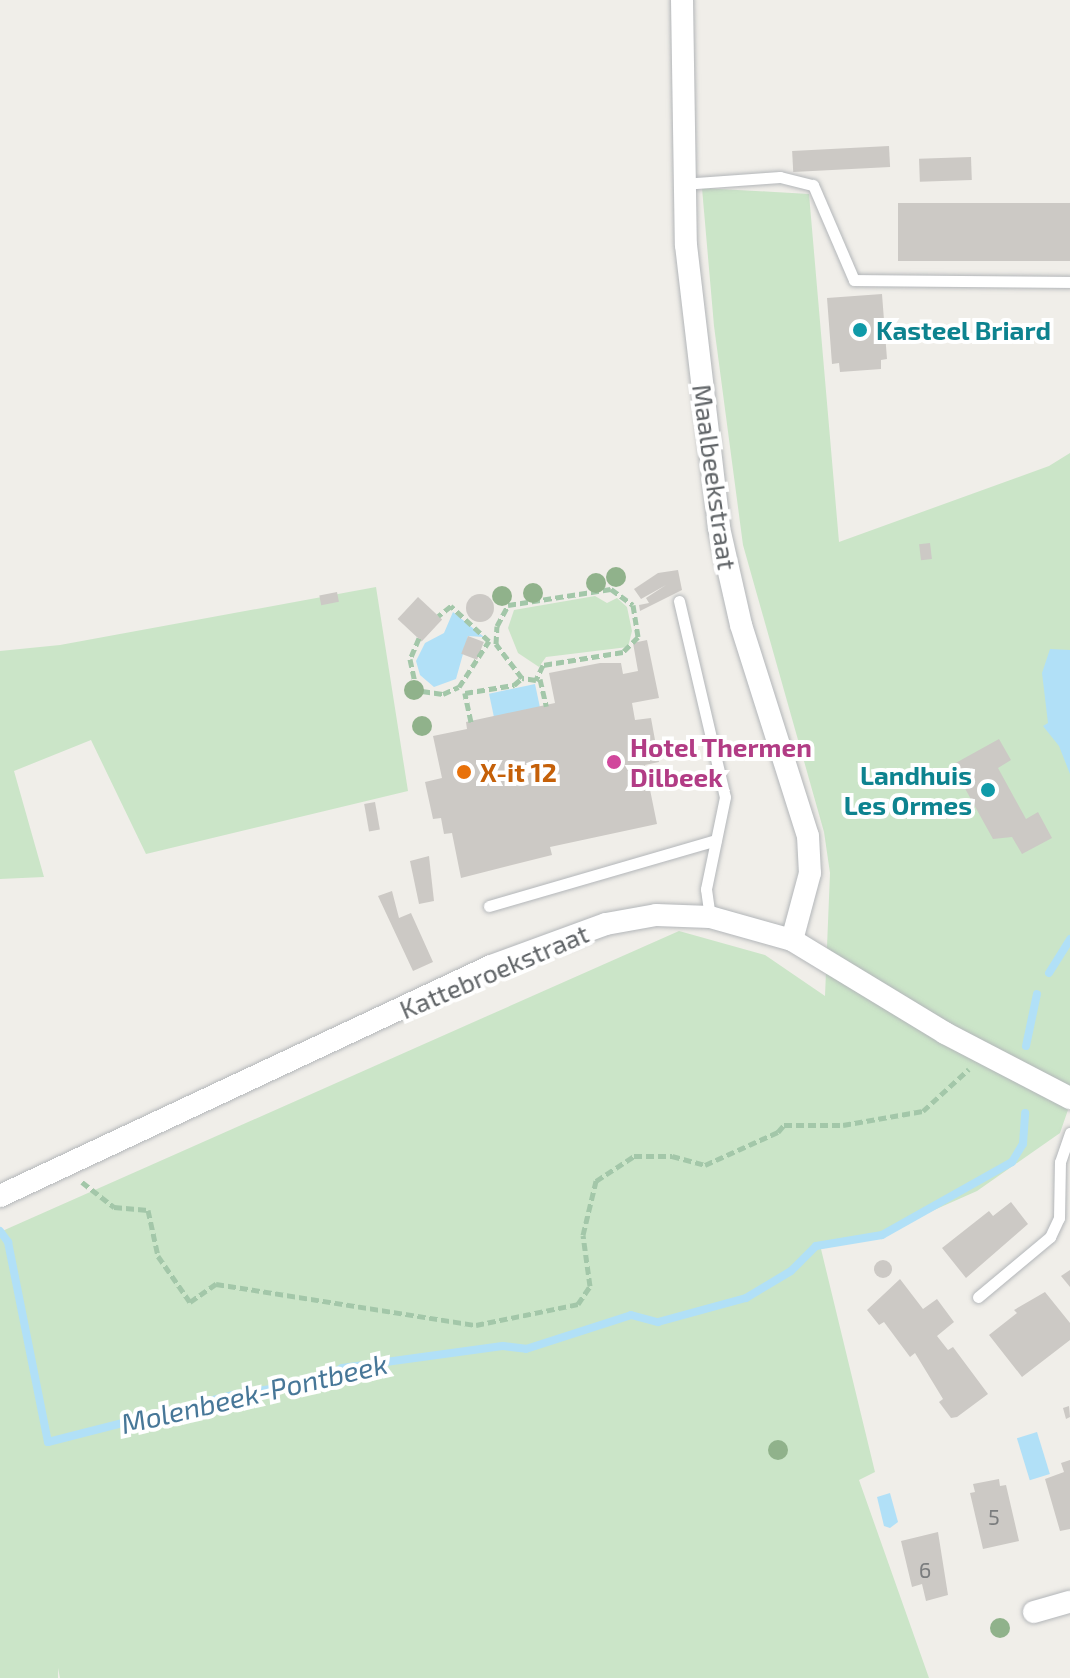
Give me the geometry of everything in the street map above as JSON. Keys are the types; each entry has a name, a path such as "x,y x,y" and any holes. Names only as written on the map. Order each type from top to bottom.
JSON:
{"street":[{"name":"Maalbeekstraat","path":"682,0 682,184 727,572 808,836 810,873 792,940"},
{"name":"Kattebroekstraat","path":"0,1196 491,966 606,924 656,915 710,917 792,940 984,1055 1070,1098"},
{"path":"1034,1612 1070,1602"}],"lane":[{"path":"682,184 780,177 813,185 854,280 1070,282"},
{"path":"679,601 725,797 706,889 710,917"},
{"path":"489,906 716,840"},
{"path":"978,1297 1050,1237 1059,1218 1060,1162 1070,1133"}],"path":[{"path":"419,638 410,659 415,682 422,691 443,694 459,687 493,645 497,626 508,605 611,589 629,599 638,637 623,652 543,665 540,679 546,706"},
{"path":"438,616 451,606 493,645 522,678"},
{"path":"465,693 514,685 522,678 540,679"},
{"path":"459,687 465,693 471,722"},
{"path":"63,1167 114,1207 148,1210 158,1256 190,1302 216,1284 476,1325 578,1304 590,1286 583,1235 596,1181 634,1156 672,1156 705,1165 778,1132 784,1125 843,1125 923,1111 984,1055"}],"green space":[{"path":"702,188 809,194 839,542 1049,466 1070,453 1070,1104 1060,1133 977,1191 889,1230 821,1249 875,1472 859,1480 929,1678 60,1678 58,1668 58,1678 0,1678 0,1232 679,931 765,955 825,996 830,873 824,832 743,545 714,326"},
{"path":"376,587 408,791 146,854 91,740 14,771 44,877 0,879 0,651 60,645"},
{"path":"595,596 607,603 617,598 627,607 632,631 628,647 546,657 539,667 518,653 508,628 514,610"}],"water":[{"path":"453,612 484,637 468,636 456,679 434,687 420,675 416,661 425,643 444,633"},
{"path":"1050,649 1070,650 1070,774 1059,746 1043,726 1048,723 1042,673"},
{"path":"535,684 540,707 494,717 489,694"},
{"path":"1037,1432 1050,1474 1030,1480 1017,1438"},
{"path":"890,1493 898,1522 890,1528 884,1526 877,1497"}],"building":[{"path":"889,146 890,167 793,172 792,151"},
{"path":"971,157 972,180 920,182 919,159"},
{"path":"898,203 1070,203 1070,261 898,261"},
{"name":"Kasteel Briard","path":"882,294 887,359 881,360 881,369 840,372 839,363 832,364 827,298"},
{"path":"930,543 932,559 921,560 919,544"},
{"path":"678,570 682,590 640,611 639,605 649,603 646,598 666,585 641,599 634,589 658,573"},
{"path":"337,592 339,602 321,605 319,595"},
{"path":"480,594 490,598 494,608 490,618 480,622 470,618 466,608 470,598"},
{"path":"418,597 442,620 422,641 398,619"},
{"path":"468,636 484,642 477,660 461,654"},
{"path":"647,640 659,698 632,703 635,720 651,718 659,762 645,765 657,824 550,847 552,855 461,878 452,833 444,834 441,818 433,819 425,782 442,778 433,736 467,729 466,722 555,703 549,673 600,663 621,663 623,674 638,671 633,643"},
{"name":"Landhuis Les Ormes","path":"999,739 1011,760 998,768 1026,819 1038,812 1052,838 1022,854 1012,837 993,839 952,765"},
{"path":"375,802 380,830 369,831 364,804"},
{"path":"429,856 434,901 419,904 410,861"},
{"path":"392,891 399,918 411,913 433,962 413,971 378,896"},
{"path":"1011,1202 1028,1224 966,1278 942,1248 989,1211 993,1216"},
{"path":"883,1260 892,1269 883,1278 874,1269"},
{"path":"1070,1270 1070,1287 1061,1276"},
{"path":"900,1279 923,1309 937,1299 954,1322 937,1336 948,1350 953,1347 988,1394 957,1417 951,1418 939,1402 943,1399 915,1353 910,1357 884,1322 879,1325 867,1310"},
{"path":"1045,1292 1070,1323 1070,1340 1022,1377 989,1335 1017,1313 1014,1310"},
{"path":"1069,1406 1070,1417 1066,1419 1063,1408"},
{"path":"1070,1460 1070,1529 1060,1531 1045,1479 1064,1472 1061,1463"},
{"path":"999,1479 1000,1486 1006,1485 1019,1541 983,1549 970,1493 975,1492 973,1484"},
{"path":"938,1532 948,1595 926,1601 922,1584 912,1587 901,1541"}],"waterway":[{"name":"Molenbeek-Pontbeek","path":"1049,973 1070,939"},
{"name":"Molenbeek-Pontbeek","path":"1026,1046 1037,994"},
{"name":"Molenbeek-Pontbeek","path":"0,1231 8,1242 48,1442 233,1395 315,1382 342,1368 503,1346 526,1349 631,1315 658,1322 746,1298 791,1271 816,1246 882,1235 1012,1162 1023,1144 1025,1113"}],"place":[{"name":"Kasteel Briard","path":"860,330"},
{"name":"Hotel Thermen Dilbeek","path":"614,762"},
{"name":"X-it 12","path":"464,772"},
{"name":"Landhuis Les Ormes","path":"988,790"}]}
